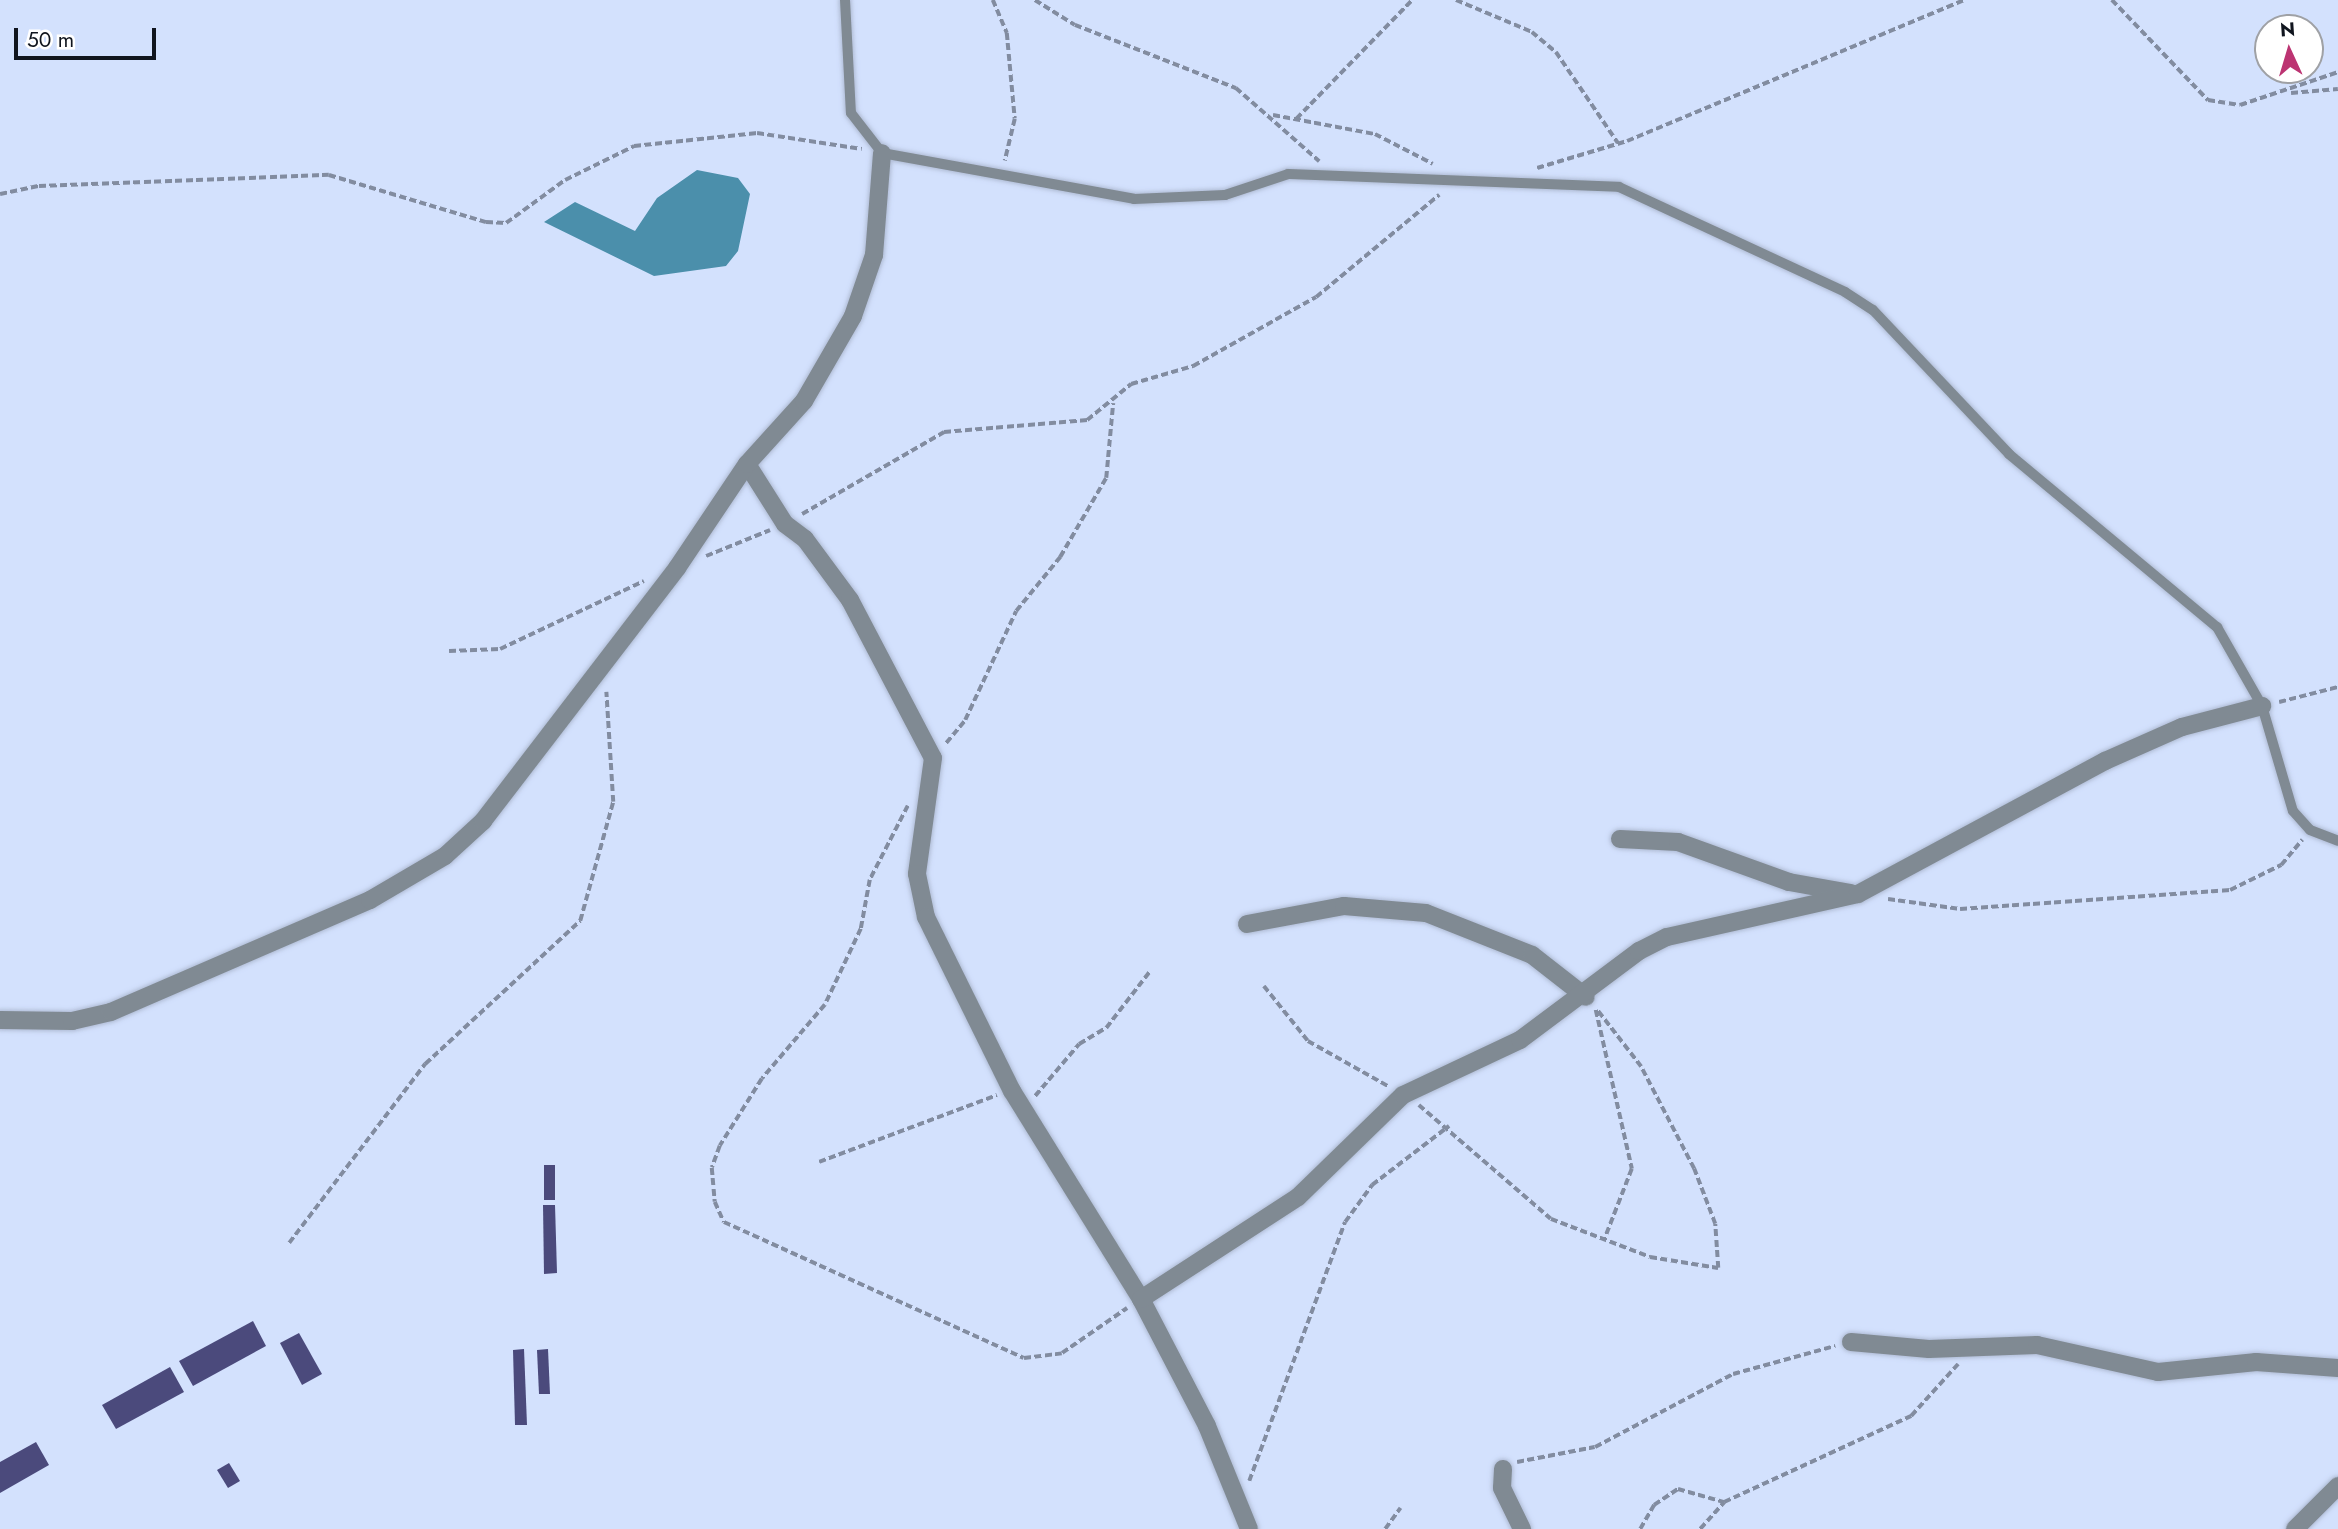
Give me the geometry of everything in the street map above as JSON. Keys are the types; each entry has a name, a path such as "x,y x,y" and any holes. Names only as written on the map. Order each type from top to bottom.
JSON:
{"street":[{"path":"0,1020 72,1021 111,1012 370,900 434,862 483,821 677,568 747,464 804,401 853,316 874,255 882,153"},
{"path":"747,464 785,524 805,539 850,600 933,758 917,874 926,917 1012,1091 1141,1299 1207,1426 1248,1529"},
{"path":"1141,1299 1298,1197 1403,1095 1485,1059 1591,1003 1639,951 1667,937 1858,894 2105,761 2182,727 2262,706"},
{"path":"1620,839 1678,842 1789,882 1858,894"},
{"path":"1247,924 1345,906 1426,913 1532,955 1591,1003"},
{"path":"1852,1342 1969,1348 2037,1345 2158,1372 2256,1362 2338,1368"},
{"path":"1503,1469 1502,1488 1522,1529"},
{"path":"2295,1529 2338,1486"},
{"path":"1231,1529 1238,1509"}],"lane":[{"path":"845,0 851,113 882,153 1134,199 1185,200 1225,195 1274,175 1461,179 1619,187 1872,310 2009,454 2217,627 2262,706 2293,811 2310,830 2338,841"}],"path":[{"path":"993,0 1007,33 1015,119 1001,176"},
{"path":"1035,0 1075,25 1236,88 1273,115 1333,175"},
{"path":"1296,119 1412,0"},
{"path":"1456,0 1532,32 1556,52 1618,144"},
{"path":"1532,169 1618,144 1964,0"},
{"path":"2112,0 2208,100 2240,105 2285,94 2338,89"},
{"path":"2285,94 2338,72"},
{"path":"449,651 500,649 677,568 785,524 944,432 1076,424 1114,403 1131,384 1193,366 1316,297 1461,179 1375,134 1273,115"},
{"path":"0,194 39,187 330,175 506,223 565,180 634,146 757,134 882,153"},
{"path":"289,1243 425,1064 580,921 613,802 604,660"},
{"path":"2262,706 2338,687"},
{"path":"1858,894 1960,909 2230,890 2281,865 2310,830"},
{"path":"1264,986 1308,1041 1403,1095 1449,1126 1551,1219 1604,1242 1650,1257 1718,1268 1716,1224 1694,1169 1641,1067 1591,1003"},
{"path":"1591,1003 1632,1169 1604,1242"},
{"path":"1238,1509 1345,1222 1372,1185 1449,1126"},
{"path":"724,1222 1024,1358 1062,1353 1141,1299"},
{"path":"1503,1469 1570,1456 1634,1431 1733,1374 1852,1342"},
{"path":"1700,1529 1724,1502 1911,1416 1969,1348"},
{"path":"1640,1529 1654,1505 1678,1489 1724,1502"},
{"path":"1385,1529 1400,1508"}],"water":[{"path":"697,170 738,178 750,194 738,251 726,266 654,276 544,222 575,202 635,231 657,198"}],"building":[{"path":"544,1165 555,1165 555,1200 544,1200"},
{"path":"543,1205 555,1205 557,1273 544,1274"},
{"path":"253,1321 266,1346 193,1386 179,1361"},
{"path":"299,1333 322,1374 302,1385 280,1343"},
{"path":"524,1349 527,1425 515,1425 513,1350"},
{"path":"548,1349 550,1394 539,1394 537,1350"},
{"path":"170,1367 184,1392 116,1429 102,1405"},
{"path":"36,1442 49,1465 0,1493 0,1462"},
{"path":"229,1463 240,1481 228,1488 217,1470"}]}
